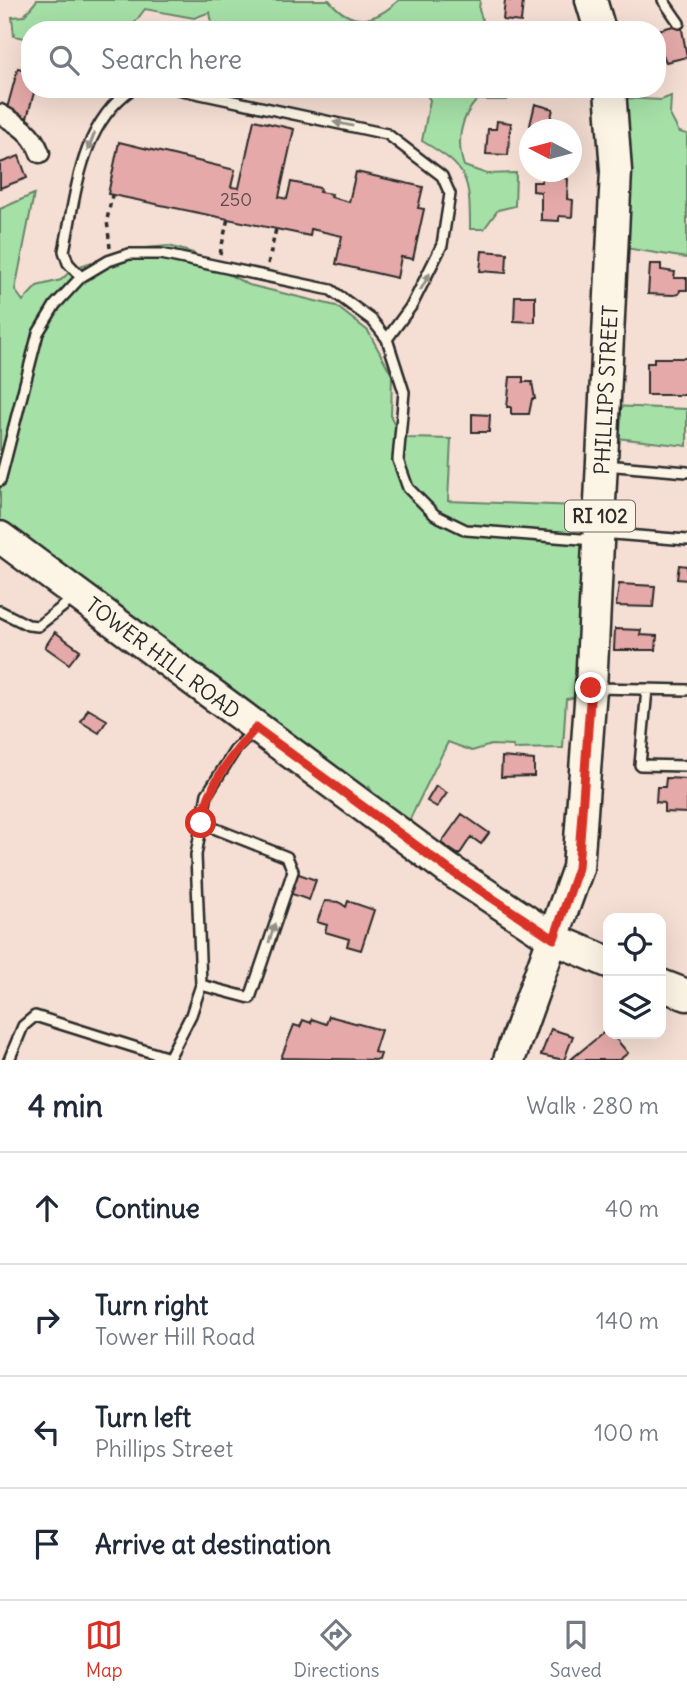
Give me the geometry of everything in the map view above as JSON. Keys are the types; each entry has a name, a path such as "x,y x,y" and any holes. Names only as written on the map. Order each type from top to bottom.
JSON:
{"main road":[{"path":"591,0 597,21"},
{"name":"PHILLIPS STREET","path":"554,939 578,868 591,688 617,171 611,98"},
{"name":"TOWER HILL ROAD","path":"0,537 448,869 554,939 603,960"},
{"name":"RI 102","path":"509,1060 554,939"},
{"path":"666,987 687,995"}],"street":[{"path":"0,114 22,126 36,141 40,153"}],"lane":[{"path":"663,0 678,23"},
{"path":"81,277 68,263 64,251 89,141 103,116 119,98"},
{"path":"219,98 387,134 442,176 450,194 442,245 412,305 387,339"},
{"path":"0,481 38,333 55,305 81,277 111,260 129,254 161,254 331,290 372,320 387,339 404,392 398,460 408,488 435,516 466,530 687,540"},
{"path":"603,465 687,472"},
{"path":"0,611 28,625 38,626 78,594"},
{"path":"591,688 687,690"},
{"path":"647,689 640,765 687,766"},
{"path":"9,1060 23,1026 35,1016 169,1059 191,1015 201,985 196,884 201,823 207,794 235,750 256,728"},
{"path":"201,823 287,857 293,871 250,998 201,985"}],"path":[{"path":"111,260 107,220 112,195"},
{"path":"218,266 228,218"},
{"path":"266,276 276,229"}],"green space":[{"path":"37,0 329,0 346,15 363,19 381,14 399,0 480,0 479,10 483,21 212,21 210,12 194,18 145,9 136,21 21,21 21,37 14,36 12,17 24,16"},
{"path":"671,96 670,115 679,132 687,134 687,258 619,247 621,98 661,100"},
{"path":"429,98 508,98 477,100 463,122 461,131 460,148 464,166 487,174 516,173 515,206 498,210 484,229 470,229 467,185 457,167 422,141"},
{"path":"34,194 15,290 23,301 37,286 61,280 74,268 132,249 169,246 193,253 207,269 226,273 249,285 336,306 368,331 392,375 391,417 398,433 409,438 451,439 448,501 603,507 592,694 566,699 563,748 514,749 513,746 491,745 472,751 448,742 408,823 382,807 369,787 356,802 0,537 0,209"},
{"path":"610,406 687,409 687,446 608,437"}],"building":[{"path":"505,0 523,1 521,21 503,20"},
{"path":"681,24 687,57 666,62 666,28"},
{"path":"18,68 21,69 21,98 33,98 27,118 6,112"},
{"path":"535,104 553,109 551,119 531,119"},
{"path":"254,120 294,129 279,197 287,199 291,182 320,188 319,192 332,194 331,197 349,202 356,172 423,187 418,208 424,209 413,259 401,257 397,278 336,264 342,236 311,229 310,236 108,194 119,142 235,170 231,187 239,188"},
{"path":"497,121 511,123 508,155 486,154 488,129 496,129"},
{"path":"19,156 27,178 0,188 0,163"},
{"path":"533,182 568,182 567,199 573,200 572,217 559,216 559,221 541,220 541,192 533,191"},
{"path":"482,251 507,253 506,273 480,271"},
{"path":"650,264 661,264 661,270 675,272 674,278 687,278 687,290 680,290 679,294 674,295 648,294"},
{"path":"515,296 535,296 535,322 514,321"},
{"path":"654,358 687,358 687,395 647,395 647,363 654,363"},
{"path":"510,377 523,377 523,382 532,382 535,399 532,399 529,414 511,414 511,407 507,407"},
{"path":"472,414 490,415 489,432 472,432"},
{"path":"679,565 687,566 687,580 677,579"},
{"path":"619,584 655,586 653,607 616,606"},
{"path":"615,629 641,630 640,635 657,636 656,650 614,650"},
{"path":"55,632 80,650 69,664 45,647"},
{"path":"88,709 107,720 99,733 81,722"},
{"path":"502,757 534,760 534,776 501,777"},
{"path":"666,778 687,779 687,813 664,812 664,803 656,802 657,787 665,787"},
{"path":"436,786 447,793 437,807 427,801"},
{"path":"462,814 489,833 481,844 471,837 459,855 441,843"},
{"path":"296,873 316,880 309,900 289,893"},
{"path":"325,901 339,902 346,907 348,901 374,910 361,950 347,946 349,939 325,932 327,925 317,922"},
{"path":"329,1016 381,1030 374,1052 381,1054 379,1060 281,1058 294,1025 300,1027 303,1020 311,1023 312,1019 326,1024"},
{"path":"551,1029 573,1036 564,1060 541,1055"},
{"path":"603,1033 603,1039 616,1039 628,1053 619,1060 570,1060"}],"route":[{"path":"201,823 207,794 235,750 256,728 448,869 554,939 578,868 587,774 591,688"}]}
